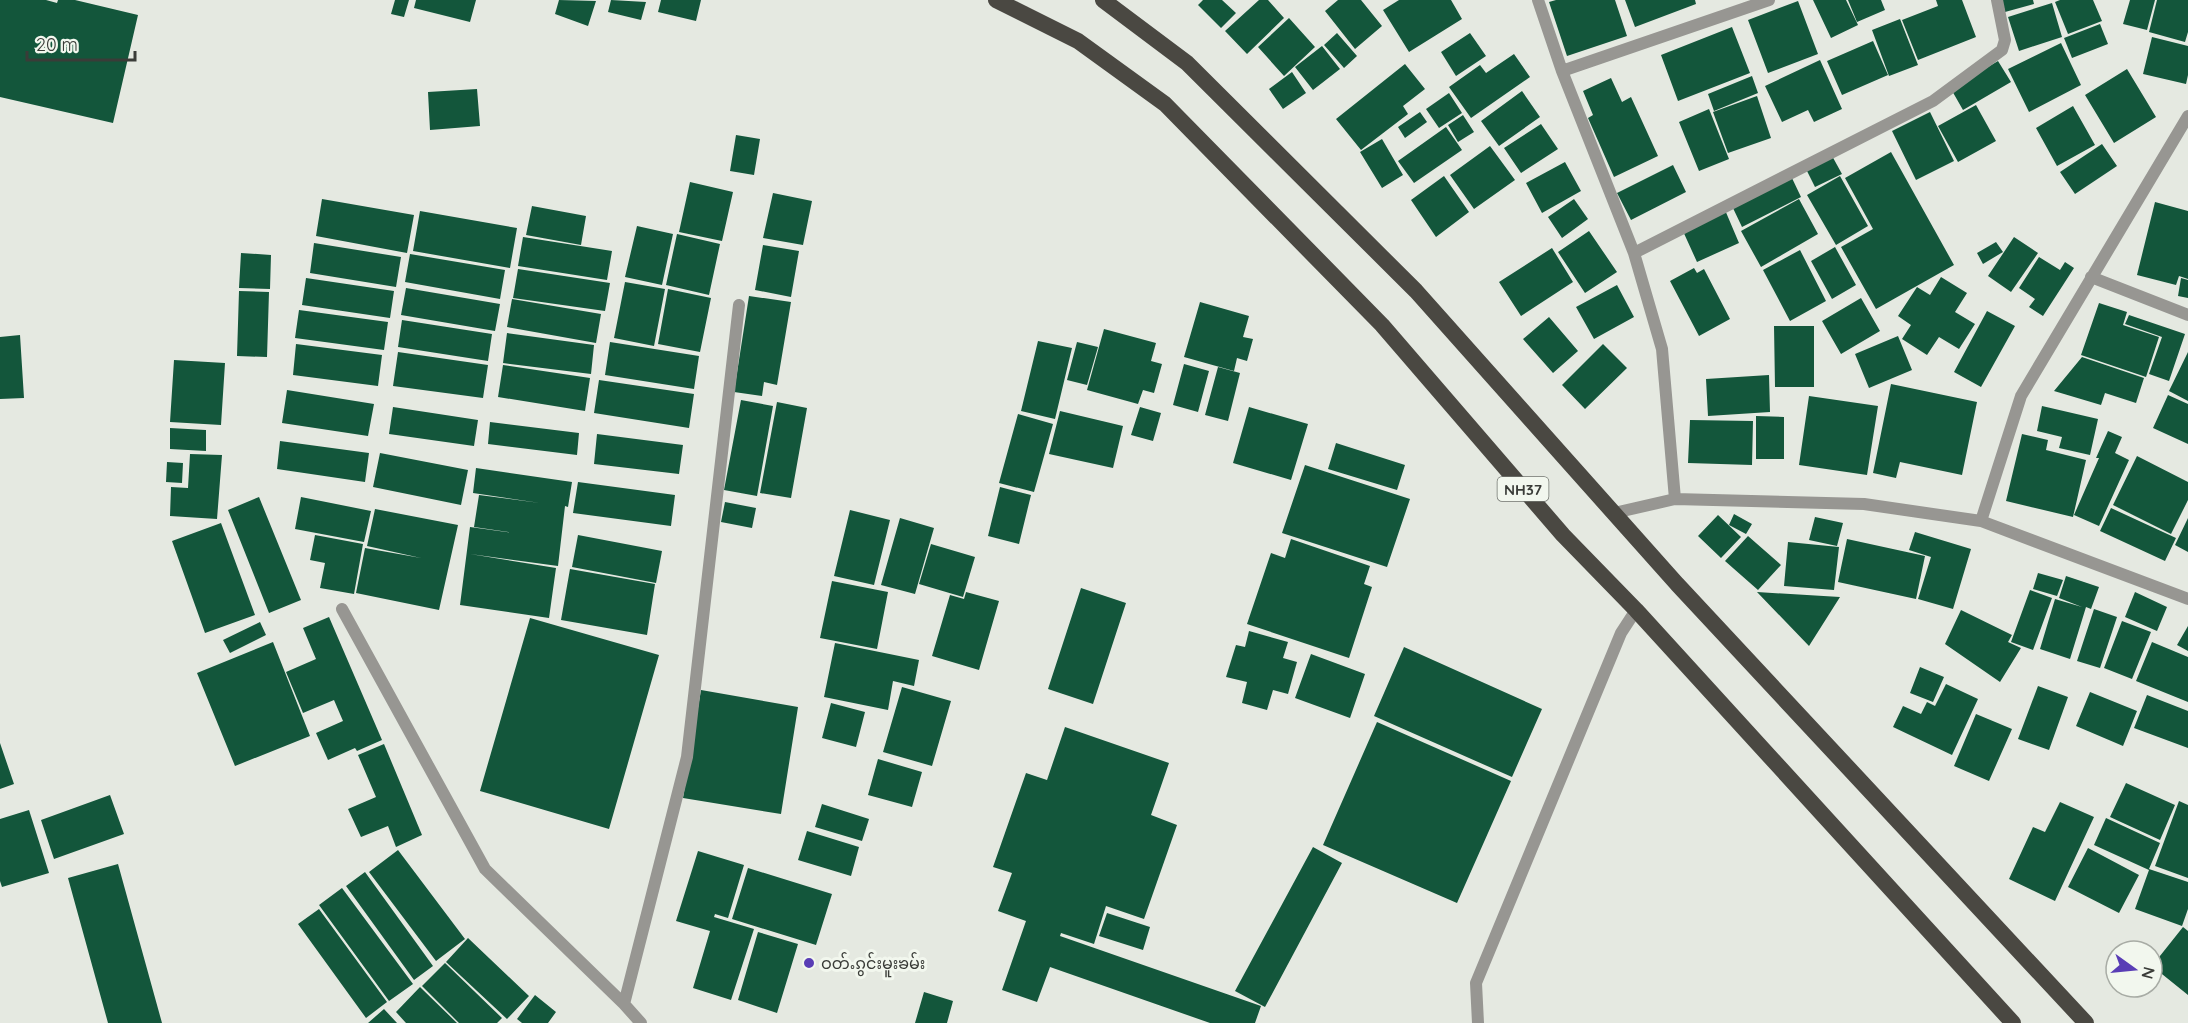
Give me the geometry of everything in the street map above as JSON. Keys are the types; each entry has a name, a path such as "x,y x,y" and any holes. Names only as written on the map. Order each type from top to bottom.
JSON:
{"highway":[{"name":"NH37","path":"996,0 1078,41 1165,104 1382,325 1563,535 1636,610 2013,1023"},
{"path":"1103,0 1187,63 1408,282 1677,584 2086,1023"}],"street":[{"path":"1538,0 1562,71 1634,253 1662,349 1675,499"},
{"path":"1562,71 1769,0"},
{"path":"1634,253 1933,101 2002,50 2005,39 1998,0"},
{"path":"1981,521 2022,396 2188,116"},
{"path":"2091,277 2188,315"},
{"path":"624,1004 687,757 739,305"},
{"path":"1614,513 1675,499 1864,504 1981,521 2188,599"},
{"path":"342,609 485,869 641,1023"},
{"path":"1478,1023 1476,983 1621,633 1636,610"}],"building":[{"path":"0,0 46,0 57,3 58,0 75,0 138,15 113,123 0,97"},
{"path":"395,0 409,0 404,17 391,14"},
{"path":"416,0 476,0 470,22 414,8"},
{"path":"559,0 596,1 588,26 555,14"},
{"path":"611,0 646,2 641,20 608,12"},
{"path":"661,0 701,0 696,21 658,12"},
{"path":"1203,0 1222,0 1236,13 1221,28 1198,5"},
{"path":"1259,0 1268,0 1284,18 1247,54 1225,31"},
{"path":"1338,0 1361,0 1382,26 1355,49 1325,11"},
{"path":"1399,0 1451,0 1462,19 1409,52 1383,10"},
{"path":"1615,0 1627,36 1567,56 1549,2"},
{"path":"1625,0 1695,0 1696,4 1635,27"},
{"path":"1813,0 1846,0 1858,25 1831,38"},
{"path":"1848,0 1881,0 1885,10 1857,22"},
{"path":"1936,0 1962,0 1976,37 1918,60 1902,20 1938,6"},
{"path":"2002,0 2033,0 2034,4 2005,12"},
{"path":"2093,0 2102,21 2068,34 2055,2"},
{"path":"2130,0 2155,0 2147,30 2123,24"},
{"path":"2157,0 2188,0 2188,32 2185,42 2149,32"},
{"path":"1798,1 1818,54 1768,73 1748,20"},
{"path":"2052,3 2062,37 2019,51 2008,17"},
{"path":"1289,18 1315,47 1284,76 1258,47"},
{"path":"1900,19 1918,65 1889,76 1872,30"},
{"path":"2100,24 2108,44 2072,58 2064,38"},
{"path":"1732,27 1750,73 1678,101 1661,55"},
{"path":"1337,33 1357,56 1344,68 1324,45"},
{"path":"1470,33 1486,56 1456,76 1441,52"},
{"path":"2152,37 2188,46 2186,84 2143,74"},
{"path":"1873,41 1888,75 1842,95 1827,61"},
{"path":"2061,43 2081,85 2029,112 2008,69"},
{"path":"1322,46 1340,69 1313,90 1295,67"},
{"path":"1514,54 1530,77 1471,118 1449,87 1480,65 1486,73"},
{"path":"1820,60 1842,109 1814,122 1808,110 1782,122 1765,86"},
{"path":"1998,61 2011,82 1963,110 1951,89"},
{"path":"1405,64 1425,89 1403,106 1408,114 1361,150 1336,119"},
{"path":"2127,69 2156,117 2114,143 2085,95"},
{"path":"1292,72 1306,93 1283,109 1269,89"},
{"path":"1752,76 1758,93 1714,111 1708,94"},
{"path":"1611,78 1622,102 1631,97 1658,156 1614,177 1588,118 1593,115 1583,91"},
{"path":"477,89 480,126 430,130 428,92"},
{"path":"1522,91 1540,117 1499,146 1481,121"},
{"path":"1449,93 1462,113 1439,128 1426,109"},
{"path":"1757,96 1771,138 1728,153 1713,112"},
{"path":"1976,105 1996,141 1958,162 1938,126"},
{"path":"2073,106 2095,145 2057,166 2036,128"},
{"path":"1709,109 1729,159 1699,171 1679,122"},
{"path":"1420,112 1427,122 1405,138 1398,127"},
{"path":"1930,112 1954,161 1916,180 1892,131"},
{"path":"1463,115 1474,132 1458,142 1448,125"},
{"path":"1541,124 1558,149 1521,173 1504,148"},
{"path":"1446,127 1462,150 1414,183 1398,161"},
{"path":"736,135 760,139 754,175 730,171"},
{"path":"1382,139 1403,175 1382,188 1360,152"},
{"path":"2102,144 2117,166 2075,194 2060,172"},
{"path":"1490,146 1515,180 1474,209 1450,175"},
{"path":"1891,152 1954,265 1876,309 1841,247 1873,229 1845,178"},
{"path":"1831,154 1842,174 1815,187 1805,167"},
{"path":"1565,162 1581,191 1542,213 1526,183"},
{"path":"1673,165 1686,192 1631,220 1617,193"},
{"path":"1444,176 1469,212 1436,237 1411,200"},
{"path":"1791,176 1801,197 1742,227 1732,206"},
{"path":"1840,176 1868,226 1836,245 1807,195"},
{"path":"690,182 733,192 722,241 679,232"},
{"path":"773,193 812,201 803,245 763,238"},
{"path":"322,199 414,215 407,253 316,236"},
{"path":"1574,199 1588,219 1562,238 1548,217"},
{"path":"1799,199 1818,234 1761,267 1741,231"},
{"path":"2155,202 2188,211 2188,279 2179,276 2176,285 2137,275"},
{"path":"532,206 586,216 581,245 526,235"},
{"path":"1725,210 1739,243 1697,262 1682,229"},
{"path":"420,211 517,228 510,268 413,251"},
{"path":"637,226 673,234 662,285 625,277"},
{"path":"1589,231 1617,272 1585,293 1558,252"},
{"path":"677,234 720,244 709,295 666,285"},
{"path":"523,237 612,251 607,280 518,266"},
{"path":"2014,237 2038,253 2011,292 1988,276"},
{"path":"1996,242 2003,252 1983,264 1977,253"},
{"path":"314,243 401,257 396,287 310,273"},
{"path":"763,245 799,251 791,297 755,290"},
{"path":"1835,247 1856,285 1832,299 1811,261"},
{"path":"1552,248 1573,282 1521,316 1499,282"},
{"path":"1800,250 1826,301 1790,321 1763,270"},
{"path":"241,253 271,255 270,289 239,288"},
{"path":"410,254 505,270 500,299 405,282"},
{"path":"2039,257 2060,270 2065,262 2074,268 2043,316 2029,307 2035,299 2019,288"},
{"path":"1694,268 1697,273 1704,269 1730,319 1699,336 1670,281"},
{"path":"518,269 610,283 605,311 513,298"},
{"path":"1941,277 1967,293 1955,312 1975,324 1959,349 1939,337 1927,355 1902,339 1911,325 1898,316 1917,287 1930,295"},
{"path":"306,278 394,291 390,318 302,305"},
{"path":"2181,278 2188,280 2188,298 2178,296"},
{"path":"625,282 665,289 654,346 614,338"},
{"path":"1617,285 1634,317 1594,339 1576,307"},
{"path":"406,288 500,304 495,331 401,315"},
{"path":"668,289 711,298 700,352 658,344"},
{"path":"239,291 269,292 267,357 237,356"},
{"path":"749,296 791,302 777,385 764,382 762,396 734,392"},
{"path":"1861,298 1880,331 1841,354 1822,321"},
{"path":"512,299 601,314 596,343 507,327"},
{"path":"1200,302 1249,316 1243,337 1253,339 1247,361 1237,358 1234,371 1184,357"},
{"path":"2099,303 2127,312 2123,325 2159,337 2146,377 2081,355"},
{"path":"299,310 388,322 384,350 295,338"},
{"path":"1987,311 2015,326 1981,387 1954,372"},
{"path":"2129,315 2185,334 2169,381 2149,374 2162,337 2125,324"},
{"path":"1549,317 1578,351 1553,373 1523,339"},
{"path":"402,320 492,334 488,361 398,347"},
{"path":"1774,326 1814,326 1814,387 1775,387"},
{"path":"1104,329 1156,343 1151,361 1162,364 1154,393 1143,390 1138,404 1087,390"},
{"path":"507,333 594,345 591,374 503,363"},
{"path":"20,335 24,398 0,399 0,337"},
{"path":"1898,336 1912,370 1869,388 1855,354"},
{"path":"1038,341 1072,348 1055,419 1021,411"},
{"path":"610,342 699,356 694,389 605,375"},
{"path":"1077,342 1098,347 1087,385 1067,380"},
{"path":"296,344 382,355 378,386 293,375"},
{"path":"1603,344 1627,368 1585,409 1562,385"},
{"path":"398,352 488,365 483,398 393,386"},
{"path":"2188,352 2188,401 2169,391"},
{"path":"2082,357 2144,378 2136,403 2105,393 2101,405 2054,391"},
{"path":"174,360 225,363 221,425 170,422"},
{"path":"1184,364 1209,371 1198,412 1173,405"},
{"path":"503,365 590,378 585,411 498,397"},
{"path":"1218,367 1240,373 1228,421 1205,415"},
{"path":"1769,375 1770,412 1708,416 1706,379"},
{"path":"599,380 694,394 689,428 594,413"},
{"path":"1891,384 1977,402 1962,475 1900,462 1896,478 1873,473"},
{"path":"287,390 374,404 368,436 282,423"},
{"path":"2168,395 2188,404 2188,444 2153,428"},
{"path":"1809,396 1878,406 1867,475 1799,465"},
{"path":"741,400 773,406 757,496 724,490"},
{"path":"777,402 807,408 791,498 760,493"},
{"path":"2042,406 2098,419 2090,455 2059,448 2062,437 2037,431"},
{"path":"393,407 478,420 474,446 389,434"},
{"path":"1140,407 1161,413 1153,441 1131,435"},
{"path":"1249,407 1308,424 1291,480 1233,463"},
{"path":"1060,411 1123,426 1113,468 1049,454"},
{"path":"1018,414 1053,424 1034,492 999,483"},
{"path":"1756,416 1784,417 1784,459 1756,459"},
{"path":"1690,420 1753,421 1752,465 1688,463"},
{"path":"490,422 579,433 577,455 488,444"},
{"path":"170,428 206,430 206,451 170,449"},
{"path":"2108,431 2122,437 2115,453 2129,460 2099,526 2074,515"},
{"path":"597,434 683,445 679,474 594,464"},
{"path":"2022,434 2048,440 2046,450 2086,460 2073,517 2006,501"},
{"path":"280,441 369,453 365,482 277,469"},
{"path":"1336,443 1405,465 1397,490 1328,469"},
{"path":"380,453 468,470 461,505 373,487"},
{"path":"190,454 222,455 217,519 170,516 171,487 188,488"},
{"path":"2137,456 2188,482 2188,500 2171,534 2113,505"},
{"path":"167,462 183,463 182,483 166,482"},
{"path":"1305,465 1410,499 1387,567 1282,533"},
{"path":"476,468 572,482 568,507 565,506 558,566 470,554 556,568 549,618 460,605 470,527 522,534 474,527 479,495 540,503 473,493"},
{"path":"578,482 675,495 671,526 573,513"},
{"path":"1000,487 1031,495 1019,544 988,536"},
{"path":"259,497 301,600 269,613 228,510"},
{"path":"301,497 371,511 364,542 295,529"},
{"path":"725,502 756,508 752,528 721,522"},
{"path":"2111,508 2176,538 2165,561 2100,531"},
{"path":"375,509 458,525 439,610 356,593 365,548 421,558 367,546"},
{"path":"850,510 890,520 874,585 834,576"},
{"path":"1734,514 1752,524 1746,534 1729,525"},
{"path":"1718,515 1741,537 1721,558 1698,536"},
{"path":"1815,517 1843,523 1837,546 1809,540"},
{"path":"900,518 934,528 915,594 881,585"},
{"path":"2188,518 2188,552 2175,545"},
{"path":"221,523 255,615 205,633 172,541"},
{"path":"1915,532 1971,549 1953,609 1918,599 1931,557 1909,550"},
{"path":"315,535 363,544 354,594 320,588 325,563 310,560"},
{"path":"578,535 662,551 656,583 572,567"},
{"path":"1748,536 1781,565 1758,590 1725,561"},
{"path":"1291,539 1370,566 1364,584 1372,587 1349,658 1247,624 1271,553 1285,558"},
{"path":"1847,539 1925,556 1916,599 1838,582"},
{"path":"1788,542 1839,547 1834,590 1784,586"},
{"path":"931,544 975,557 963,597 919,584"},
{"path":"570,569 655,584 647,635 561,620"},
{"path":"2038,573 2063,580 2057,596 2033,589"},
{"path":"2066,576 2099,587 2091,609 2086,607 2070,659 2040,649 2055,599 2082,607 2059,598"},
{"path":"832,581 888,592 877,649 820,638"},
{"path":"1081,588 1126,603 1093,704 1048,689"},
{"path":"2030,590 2052,598 2033,650 2011,642"},
{"path":"966,592 999,601 979,670 932,656 950,595 964,599"},
{"path":"1757,592 1840,597 1809,646"},
{"path":"2135,592 2167,607 2157,631 2125,617"},
{"path":"2094,609 2117,617 2100,668 2077,661"},
{"path":"1961,610 2012,635 2008,642 2021,648 2000,682 1945,644"},
{"path":"329,617 382,740 357,751 355,748 328,760 316,733 343,721 334,700 303,713 286,672 316,659 303,628"},
{"path":"530,618 659,655 609,829 480,791"},
{"path":"2122,621 2151,632 2132,679 2104,668"},
{"path":"260,622 266,635 230,653 223,640"},
{"path":"2188,626 2188,651 2177,645"},
{"path":"1249,631 1288,642 1283,658 1297,662 1288,694 1273,690 1267,710 1242,703 1247,682 1226,677 1236,645 1245,647"},
{"path":"273,642 310,736 235,766 197,673"},
{"path":"2152,642 2188,657 2188,702 2136,681"},
{"path":"835,643 919,660 914,686 893,681 888,710 824,697"},
{"path":"1404,647 1542,709 1512,777 1374,716"},
{"path":"1311,654 1365,674 1350,718 1295,698"},
{"path":"1920,667 1944,677 1933,702 1910,693"},
{"path":"1946,684 1978,699 1952,755 1893,727 1903,706 1921,714 1927,702 1935,706"},
{"path":"2038,686 2068,697 2049,750 2018,739"},
{"path":"902,687 951,701 932,766 883,752"},
{"path":"701,690 798,707 781,814 683,798"},
{"path":"2090,692 2137,711 2123,746 2076,726"},
{"path":"2147,695 2188,711 2188,748 2134,728"},
{"path":"831,703 865,712 856,747 822,738"},
{"path":"1976,714 2012,729 1989,781 1954,766"},
{"path":"1377,722 1511,781 1457,903 1323,845"},
{"path":"1065,727 1169,763 1151,815 1177,825 1144,919 1106,906 1094,944 1061,933 1060,936 1261,1006 1255,1023 1210,1023 1050,967 1037,1002 1002,990 1026,921 998,911 1012,873 993,867 1026,773 1047,780"},
{"path":"0,743 14,784 0,789"},
{"path":"384,744 422,835 396,847 388,826 361,837 348,809 376,797 358,755"},
{"path":"878,759 922,772 912,807 868,795"},
{"path":"2126,783 2175,805 2160,840 2110,817"},
{"path":"110,795 124,834 54,859 41,820"},
{"path":"2179,801 2188,805 2188,878 2155,866"},
{"path":"2060,802 2094,817 2055,901 2009,879 2033,827 2045,832"},
{"path":"822,804 869,819 862,841 815,827"},
{"path":"29,810 49,873 2,887 0,881 0,819"},
{"path":"2106,818 2160,843 2149,869 2188,882 2188,909 2182,926 2135,909 2149,870 2094,845"},
{"path":"807,831 859,847 851,876 798,860"},
{"path":"1313,847 1342,863 1265,1007 1235,991"},
{"path":"2088,848 2139,875 2119,913 2068,887"},
{"path":"398,850 465,939 436,961 369,872"},
{"path":"698,851 744,865 728,918 715,914 714,917 754,929 731,1000 693,988 710,931 676,921"},
{"path":"118,864 162,1023 108,1023 68,878"},
{"path":"748,868 832,894 816,945 732,919"},
{"path":"365,872 433,966 414,980 346,886"},
{"path":"342,888 413,984 389,1001 319,905"},
{"path":"319,909 387,1002 366,1018 298,924"},
{"path":"1107,913 1150,927 1143,950 1099,936"},
{"path":"2183,927 2188,931 2188,995 2164,976 2164,951"},
{"path":"758,932 798,944 777,1013 738,1000"},
{"path":"468,938 529,996 507,1019 446,962"},
{"path":"445,963 502,1018 497,1023 459,1023 422,986"},
{"path":"420,987 457,1023 406,1023 396,1012"},
{"path":"924,992 953,1001 947,1023 915,1023"},
{"path":"535,995 556,1012 548,1023 522,1023 517,1019"},
{"path":"384,1009 397,1023 368,1023"}],"place":[{"name":"ဝတ်ႉၵွင်းမူးၶမ်း","path":"809,963"}]}
